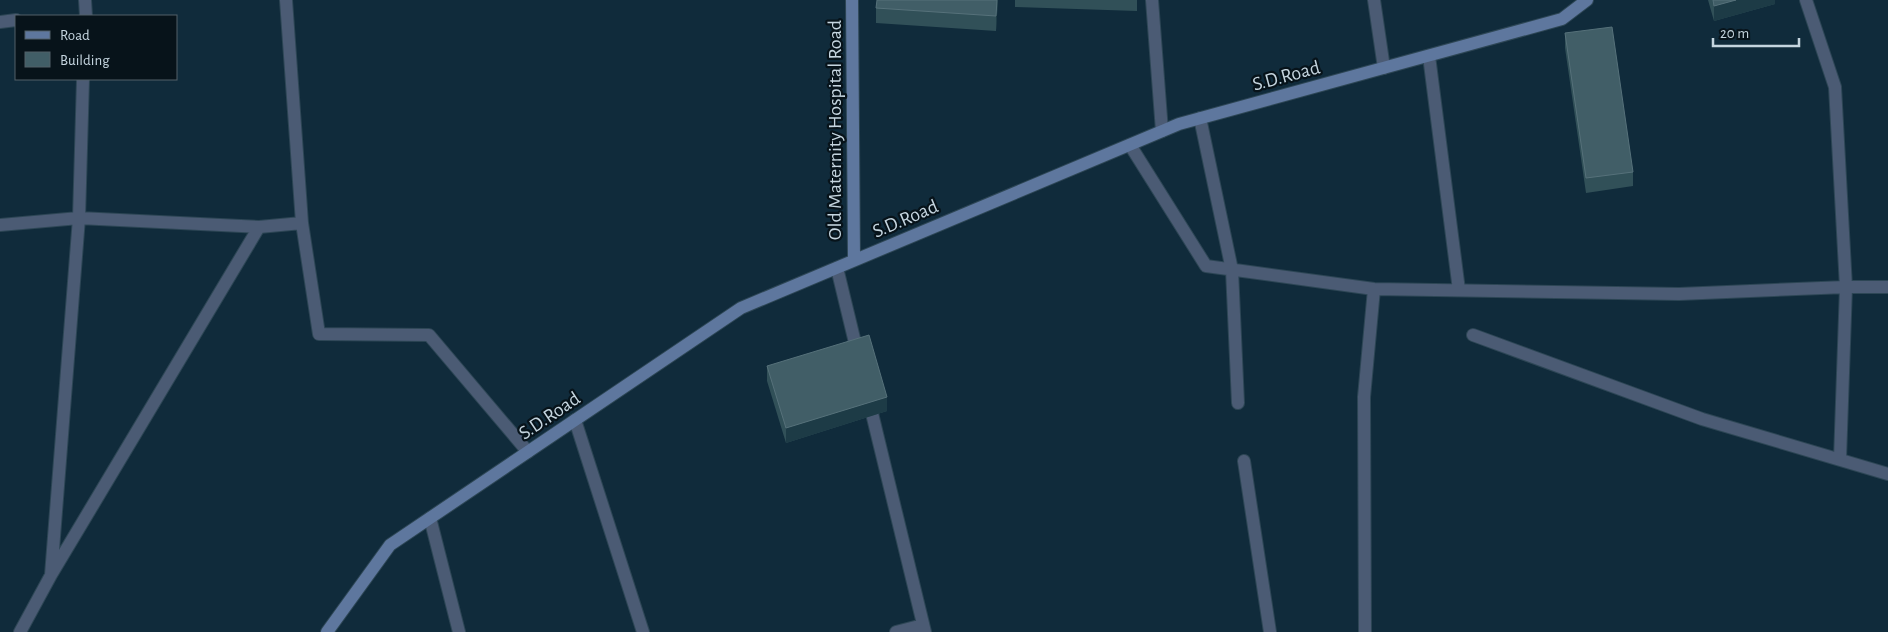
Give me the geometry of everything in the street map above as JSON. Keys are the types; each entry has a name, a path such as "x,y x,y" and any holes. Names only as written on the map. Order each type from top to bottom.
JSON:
{"street":[{"path":"85,0 86,15"},
{"path":"286,0 302,223 319,334 429,335 528,452"},
{"name":"Old Maternity Hospital Road","path":"852,0 854,260"},
{"path":"1152,0 1162,131"},
{"path":"1374,0 1384,68"},
{"name":"S.D.Road","path":"328,632 390,546 741,308 1162,131 1200,118 1562,19 1587,0"},
{"path":"1806,0 1835,87 1846,287 1840,459"},
{"path":"0,22 15,20"},
{"path":"1428,56 1459,290"},
{"path":"51,575 79,218 84,80"},
{"path":"1200,118 1232,270 1238,403"},
{"path":"1130,145 1206,266 1374,289 1680,294 1846,287 1888,288"},
{"path":"0,225 79,218 259,227 302,223"},
{"path":"20,632 51,575 259,227"},
{"path":"837,268 860,364"},
{"path":"1365,632 1364,397 1374,289"},
{"path":"1474,335 1702,419 1888,474"},
{"path":"867,393 924,628 896,632"},
{"path":"574,420 643,632"},
{"path":"1244,461 1270,632"},
{"path":"430,518 459,632"}],"building":[{"path":"877,0 997,0 996,16 876,8"},
{"path":"1713,0 1736,0 1714,6"},
{"path":"1612,27 1633,172 1586,178 1565,33"},
{"path":"869,335 887,397 786,428 767,366"}]}
